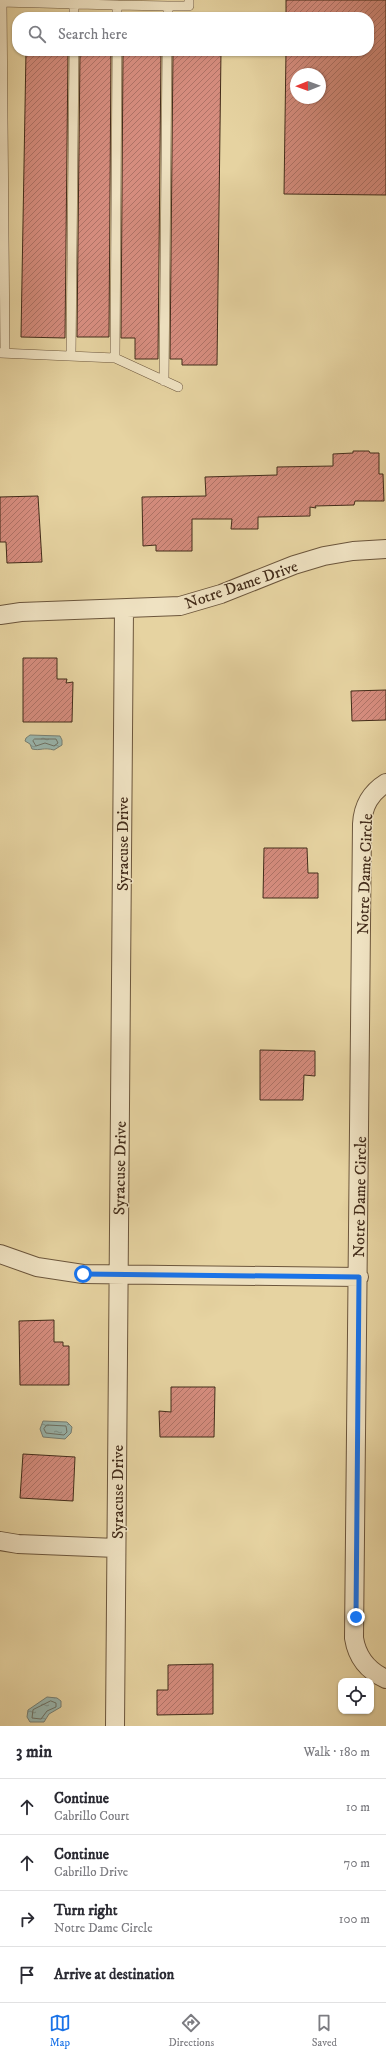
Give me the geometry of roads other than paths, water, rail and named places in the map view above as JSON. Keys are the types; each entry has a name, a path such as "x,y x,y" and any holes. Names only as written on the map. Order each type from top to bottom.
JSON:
{"street":[{"name":"Notre Dame Drive","path":"0,615 21,612 180,606 221,594 294,565 324,556 353,551 386,549"},
{"name":"Syracuse Drive","path":"114,1726 124,609"},
{"name":"Notre Dame Circle","path":"386,783 378,789 367,802 362,824 359,1277 354,1638 357,1650 364,1663 375,1673 386,1679"},
{"path":"0,1254 37,1267 83,1274 359,1277"},
{"path":"0,1540 34,1545 116,1548"}],"lane":[{"path":"178,387 115,358 2,353 1,2 189,6 189,0"},
{"path":"74,4 74,12"},
{"path":"117,5 117,12"},
{"path":"168,6 168,12"},
{"path":"71,356 74,56"},
{"path":"115,358 117,56"},
{"path":"164,381 167,56"}],"water":[{"path":"30,735 60,736 62,745 54,750 32,749 30,744 25,741"},
{"path":"43,1421 67,1422 72,1427 71,1433 65,1439 43,1437 40,1429"},
{"path":"47,1697 57,1698 61,1701 61,1707 49,1714 44,1722 30,1722 27,1717 28,1710"}]}
